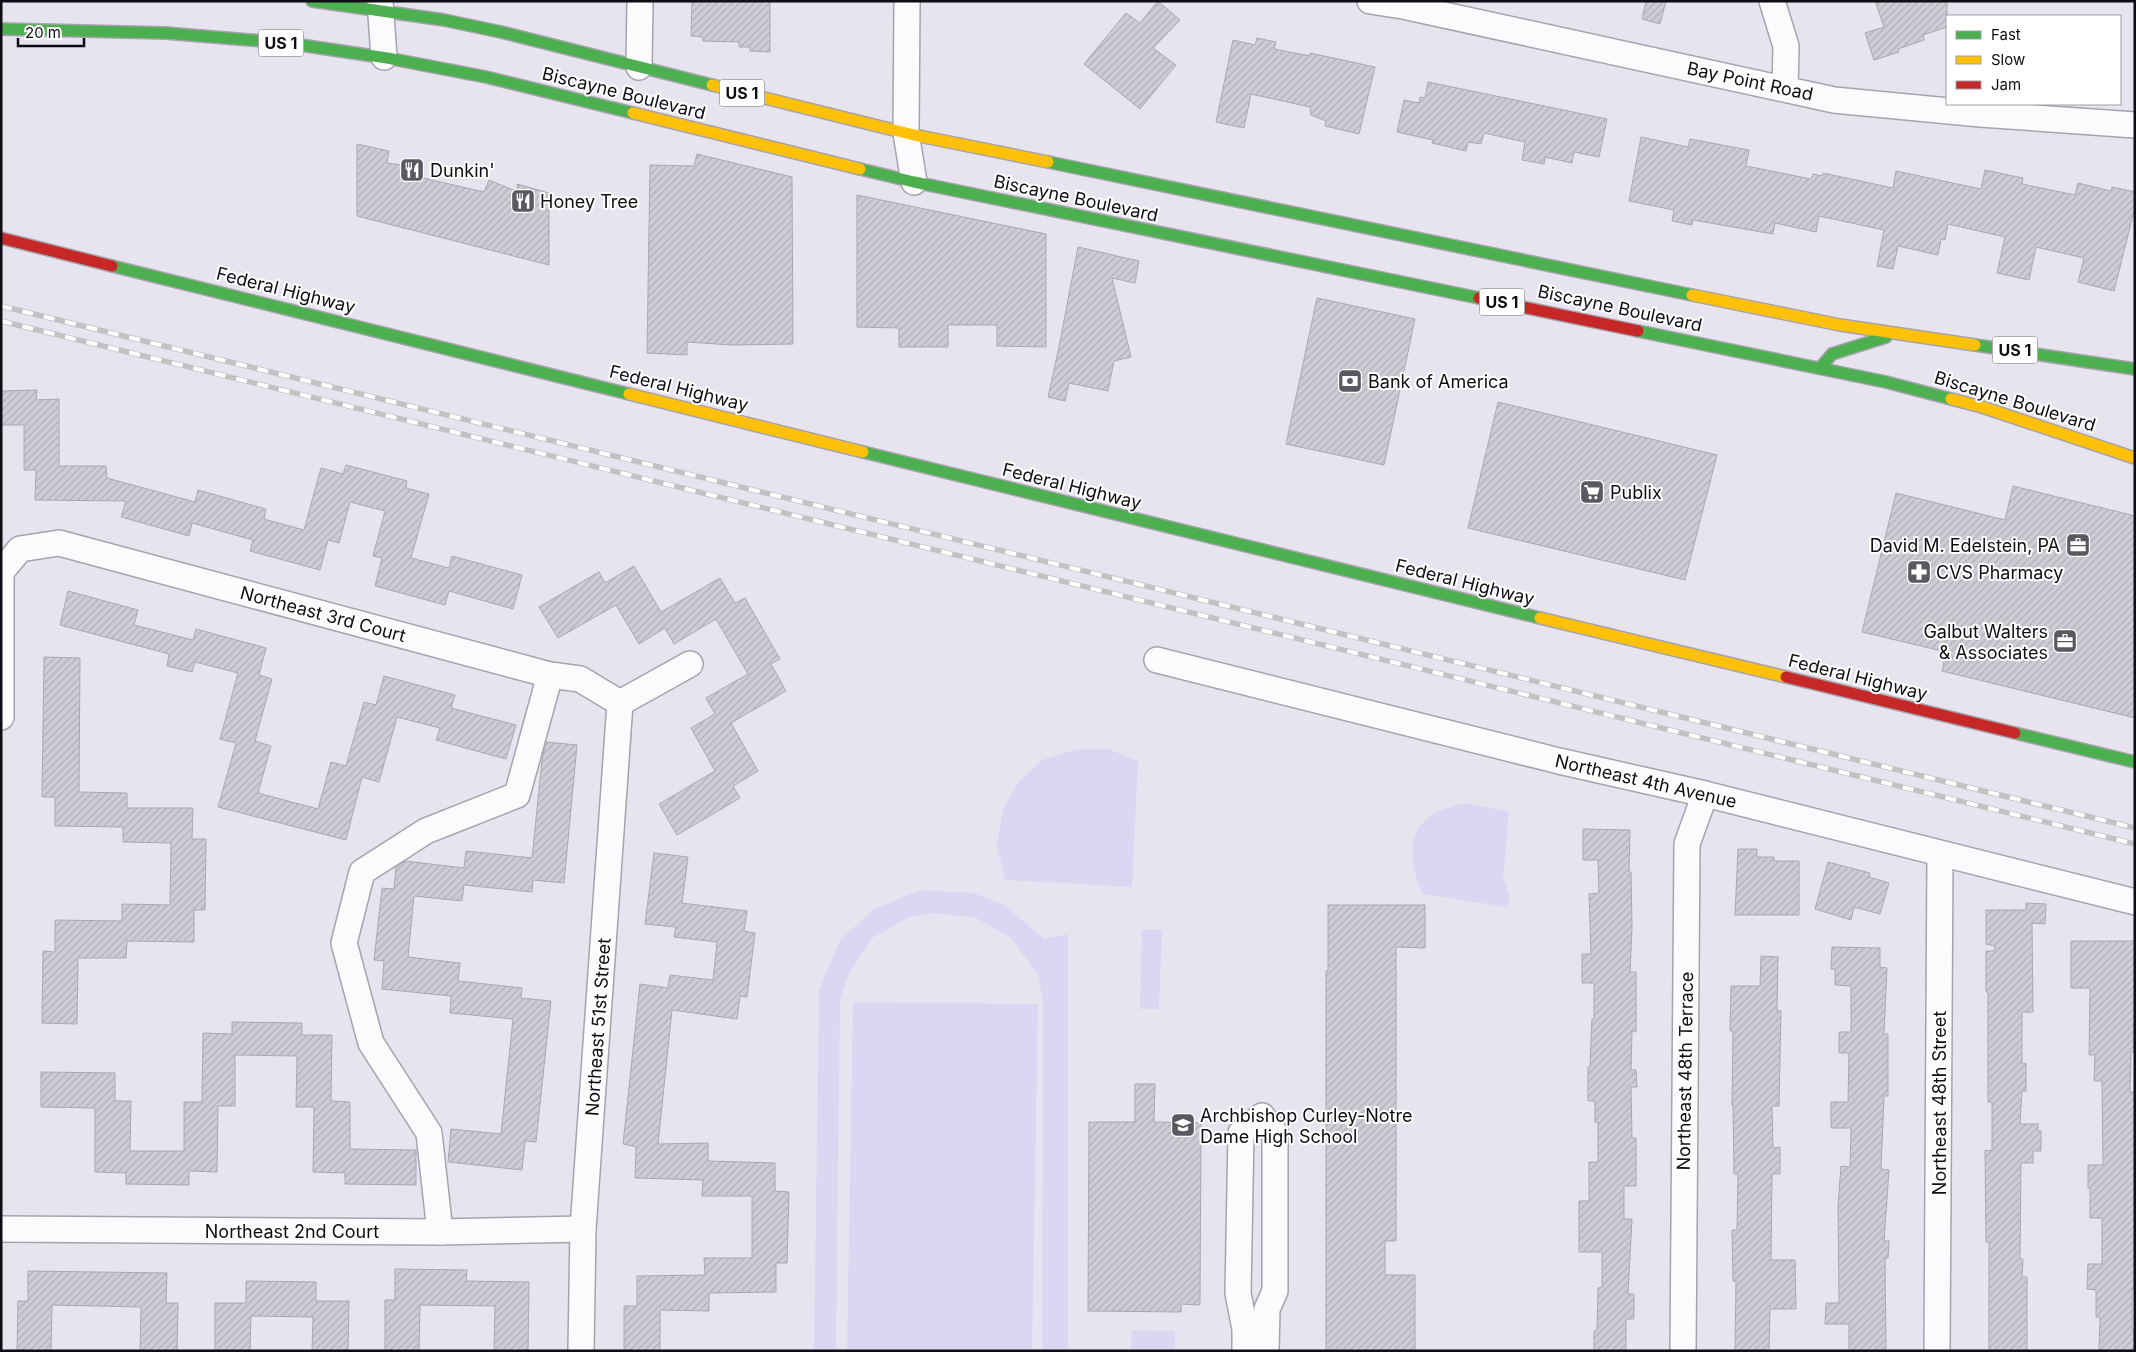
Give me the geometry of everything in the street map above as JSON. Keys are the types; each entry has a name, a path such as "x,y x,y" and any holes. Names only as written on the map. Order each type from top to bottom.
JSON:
{"main road":[{"name":"Biscayne Boulevard","path":"312,1 380,6 501,32 910,134 1895,335 2135,368"},
{"name":"Biscayne Boulevard","path":"1,30 118,31 220,36 298,44 384,56 486,77 914,182 1820,367 1930,392 1973,404 2135,458"},
{"name":"Federal Highway","path":"1,238 1227,542 2135,762"},
{"path":"1820,367 1832,354 1853,346 1895,335"}],"street":[{"path":"639,67 640,1"},
{"path":"907,1 910,134 914,182"},
{"path":"910,134 916,106 916,1"},
{"name":"Bay Point Road","path":"1370,1 1412,8 1834,100 1980,114 2135,125"},
{"path":"1772,1 1786,46 1785,88"},
{"path":"380,6 384,56"},
{"name":"Northeast 3rd Court","path":"1,718 2,572 20,549 60,543 550,675 580,679 620,703"},
{"name":"Northeast 4th Avenue","path":"1157,660 1559,761 1705,794 2135,902"},
{"path":"620,703 690,664"},
{"path":"440,1232 429,1133 371,1043 344,943 362,872 426,832 518,795 550,675"},
{"name":"Northeast 51st Street","path":"581,1351 584,1229 620,703"},
{"name":"Northeast 48th Terrace","path":"1683,1351 1687,844 1705,794"},
{"name":"Northeast 48th Street","path":"1937,1351 1940,854"},
{"path":"1245,1351 1245,1328 1238,1292 1241,1133 1262,1116 1276,1133 1276,1291 1267,1310 1266,1351"},
{"name":"Northeast 2nd Court","path":"1,1229 440,1232 584,1229"}],"shaded area":[{"path":"1077,749 1108,749 1138,761 1132,887 1005,880 997,844 1003,809 1018,783 1042,760"},
{"path":"1467,803 1509,812 1503,877 1510,899 1507,907 1422,894 1413,860 1413,846 1416,834 1423,823 1433,814"},
{"path":"920,890 973,893 1003,904 1044,939 1068,934 1068,1351 1042,1351 1043,1002 1038,975 1011,938 976,918 935,913 907,918 872,938 848,975 840,1002 836,1351 814,1351 819,990 840,940 874,909"},
{"path":"1142,930 1162,930 1159,1009 1140,1009"},
{"path":"853,1002 1038,1004 1032,1351 847,1351"},
{"path":"1132,1330 1175,1331 1175,1351 1131,1351"}],"building":[{"path":"692,1 770,1 770,52 750,51 750,47 739,47 739,42 703,41 702,37 691,36"},
{"path":"1158,1 1180,20 1153,48 1176,65 1140,109 1084,64 1126,13 1140,23"},
{"path":"1646,1 1666,1 1660,24 1642,19"},
{"path":"1875,1 1947,1 1946,27 1923,35 1924,40 1898,49 1899,52 1874,60 1865,33 1884,27"},
{"path":"1257,38 1276,42 1274,49 1310,56 1310,53 1375,67 1359,134 1325,126 1326,121 1311,115 1310,107 1251,94 1244,128 1216,122 1233,40 1255,45"},
{"path":"1428,82 1607,119 1599,157 1574,152 1572,163 1545,157 1544,164 1522,160 1525,142 1484,133 1481,144 1468,142 1466,151 1432,143 1433,140 1397,132 1404,100 1419,103 1420,97 1425,98"},
{"path":"1641,137 1688,147 1690,139 1749,150 1746,166 1811,179 1813,174 1822,176 1823,173 1893,188 1896,171 1981,189 1985,170 2023,178 2022,184 2075,195 2078,183 2111,191 2112,187 2135,192 2135,207 2114,291 2078,282 2084,258 2036,247 2029,280 1997,273 2005,237 1948,224 1945,240 1941,239 1938,255 1898,246 1893,269 1877,266 1884,230 1819,216 1816,232 1775,223 1773,234 1693,220 1692,225 1672,221 1674,210 1629,201"},
{"path":"357,144 389,151 387,163 424,168 419,177 484,192 489,180 518,192 517,184 549,193 549,265 357,216"},
{"path":"697,154 792,177 793,344 732,345 687,342 687,355 647,353 650,165 694,166"},
{"path":"857,195 1046,234 1046,347 997,346 997,325 948,325 948,347 899,347 899,328 857,327"},
{"path":"1078,247 1139,261 1135,283 1112,278 1131,357 1114,361 1108,391 1069,383 1065,401 1048,397"},
{"name":"Bank of America","path":"1317,298 1415,319 1384,465 1286,444"},
{"path":"37,390 36,400 59,399 59,466 106,466 107,478 195,502 198,490 266,509 264,519 304,530 321,468 343,474 346,465 407,481 406,488 429,494 411,558 449,568 452,556 522,575 513,609 449,591 445,605 375,586 382,558 373,556 385,511 350,502 339,543 328,540 320,570 250,551 253,540 192,523 189,536 121,517 126,501 35,500 36,470 24,470 24,425 1,425 1,391"},
{"name":"Publix","path":"1498,402 1717,455 1685,580 1468,528"},
{"path":"2013,486 2135,516 2135,718 1942,671 1946,652 1862,632 1896,493 2005,520"},
{"path":"634,566 661,612 720,578 735,603 745,598 780,659 771,664 786,691 731,723 758,771 733,786 740,798 677,835 659,804 715,771 691,728 715,714 706,698 748,674 716,619 674,644 665,628 639,644 616,605 558,638 539,607 599,572 605,583"},
{"path":"68,591 138,610 134,625 193,640 196,629 266,648 259,675 272,679 255,741 271,746 258,793 318,809 331,762 346,766 364,702 376,705 384,676 455,695 451,708 516,725 506,759 436,740 440,728 397,717 379,782 362,777 346,840 218,807 236,743 220,739 238,673 195,662 192,672 167,666 169,654 60,625"},
{"path":"44,657 80,658 79,792 127,793 127,808 193,808 192,839 206,839 205,910 194,910 194,942 127,941 126,958 78,958 77,1024 42,1023 43,951 55,952 55,920 122,921 122,904 170,905 171,843 123,842 123,827 55,826 55,797 42,797"},
{"path":"546,742 577,745 564,883 533,880 532,892 464,885 462,901 414,896 408,957 460,963 458,981 522,988 521,998 551,1001 536,1142 525,1141 522,1170 448,1162 451,1129 501,1134 513,1019 450,1013 451,996 382,989 384,961 374,960 382,888 394,889 396,867 405,861 464,868 466,851 532,858 542,760"},
{"path":"1583,829 1630,830 1629,872 1631,872 1632,927 1630,972 1636,972 1636,1032 1632,1031 1631,1070 1636,1070 1637,1087 1631,1087 1632,1138 1636,1138 1636,1186 1624,1186 1624,1219 1632,1219 1628,1294 1634,1294 1634,1319 1626,1319 1626,1351 1594,1351 1594,1331 1597,1331 1598,1288 1602,1287 1602,1252 1579,1252 1579,1201 1589,1201 1589,1162 1598,1162 1598,1122 1595,1122 1595,1101 1588,1101 1588,1067 1590,1067 1592,1019 1594,1019 1594,983 1582,983 1582,954 1591,954 1589,894 1599,893 1598,860 1583,860"},
{"path":"1738,849 1757,849 1757,857 1774,857 1774,861 1799,861 1799,915 1735,915"},
{"path":"654,853 688,857 682,903 747,911 744,931 755,933 747,997 740,996 737,1019 672,1010 658,1144 708,1143 708,1161 775,1163 775,1191 789,1192 787,1263 776,1263 776,1292 709,1293 709,1311 660,1310 660,1351 624,1351 624,1306 637,1306 637,1276 705,1275 704,1258 752,1258 752,1196 702,1196 703,1180 635,1178 636,1147 623,1144 640,984 668,988 670,975 713,980 717,942 674,937 676,927 645,924"},
{"path":"1828,862 1870,873 1869,877 1889,883 1880,914 1854,907 1851,920 1815,909"},
{"path":"2026,903 2046,904 2045,924 2032,923 2033,1012 2022,1012 2022,1064 2026,1063 2026,1091 2022,1091 2020,1124 2038,1124 2038,1131 2041,1131 2041,1151 2033,1151 2033,1163 2021,1163 2020,1259 2023,1259 2022,1277 2027,1277 2027,1351 1989,1351 1989,1242 1986,1242 1985,1150 1992,1151 1992,1102 1988,1102 1986,951 1994,951 1995,946 1986,944 1986,910 2026,910"},
{"path":"1328,905 1425,905 1425,948 1396,947 1396,1241 1385,1241 1385,1275 1415,1275 1415,1351 1326,1351 1326,971 1328,971"},
{"path":"2071,941 2135,941 2134,1052 2131,1052 2130,1092 2135,1092 2135,1289 2132,1289 2132,1330 2135,1330 2135,1351 2099,1351 2100,1317 2096,1317 2096,1290 2087,1289 2088,1264 2102,1264 2102,1218 2090,1218 2088,1165 2103,1165 2102,1081 2094,1081 2095,1055 2089,1055 2090,988 2071,988"},
{"path":"1832,947 1880,948 1880,967 1887,968 1884,1034 1888,1034 1888,1096 1884,1096 1881,1169 1889,1170 1884,1241 1889,1241 1888,1258 1885,1258 1886,1351 1849,1351 1849,1324 1825,1324 1826,1303 1839,1303 1838,1206 1841,1166 1850,1167 1851,1128 1831,1128 1831,1102 1848,1102 1849,1053 1839,1053 1839,1032 1851,1032 1851,986 1835,985 1835,969 1831,969"},
{"path":"1761,956 1778,957 1777,1011 1781,1011 1779,1106 1772,1106 1773,1148 1780,1147 1780,1174 1772,1174 1771,1260 1795,1260 1796,1309 1770,1309 1769,1351 1735,1351 1736,1281 1733,1281 1732,1230 1737,1230 1738,1174 1734,1174 1732,1105 1733,1031 1730,1031 1731,986 1760,986"},
{"path":"232,1022 302,1023 302,1035 332,1035 331,1101 350,1102 350,1149 416,1150 416,1185 345,1184 345,1173 313,1172 314,1107 296,1107 297,1056 235,1055 235,1106 218,1106 217,1172 189,1171 189,1185 126,1184 126,1173 95,1172 95,1108 41,1107 41,1072 115,1073 115,1101 131,1101 130,1151 184,1151 184,1102 202,1102 203,1033 232,1034"},
{"path":"1135,1084 1155,1084 1154,1122 1201,1123 1200,1305 1181,1304 1181,1312 1088,1311 1089,1122 1135,1122"},
{"path":"395,1269 467,1270 466,1281 529,1282 528,1351 494,1351 495,1306 420,1305 419,1351 385,1351 385,1300 395,1300"},
{"path":"28,1271 167,1273 166,1303 178,1303 177,1351 140,1351 141,1307 52,1305 51,1351 17,1351 18,1301 28,1301"},
{"path":"246,1281 316,1282 316,1301 349,1301 348,1351 312,1351 313,1317 251,1316 250,1351 215,1351 215,1303 246,1303"}],"railway":[{"path":"1,306 2135,828"},
{"path":"1,321 2135,844"}],"traffic: fast":[{"path":"312,1 444,20 501,32 712,85"},
{"path":"1,29 165,33 287,43 387,58 486,77 633,113"},
{"path":"1048,162 1692,295"},
{"path":"860,169 914,182 1479,298"},
{"path":"112,266 629,394"},
{"path":"1638,331 1886,382 1951,399"},
{"path":"1821,367 1832,354 1886,337"},
{"path":"1975,345 2135,369"},
{"path":"863,452 1540,618"},
{"path":"2015,733 2135,762"}],"traffic: slow":[{"path":"712,85 914,135 1048,162"},
{"path":"633,113 860,169"},
{"path":"1692,295 1840,325 1975,345"},
{"path":"629,394 863,452"},
{"path":"1951,399 1982,407 2135,458"},
{"path":"1540,618 1786,677"}],"traffic: jam":[{"path":"1,238 112,266"},
{"path":"1479,298 1638,331"},
{"path":"1786,677 2015,733"}],"place":[{"name":"Dunkin'","path":"412,170"},
{"name":"Honey Tree","path":"523,201"},
{"name":"Bank of America","path":"1350,381"},
{"name":"Publix","path":"1592,492"},
{"name":"David M. Edelstein, PA","path":"2078,545"},
{"name":"CVS Pharmacy","path":"1919,572"},
{"name":"Galbut Walters & Associates","path":"2065,641"},
{"name":"Archbishop Curley-Notre Dame High School","path":"1183,1125"}]}
